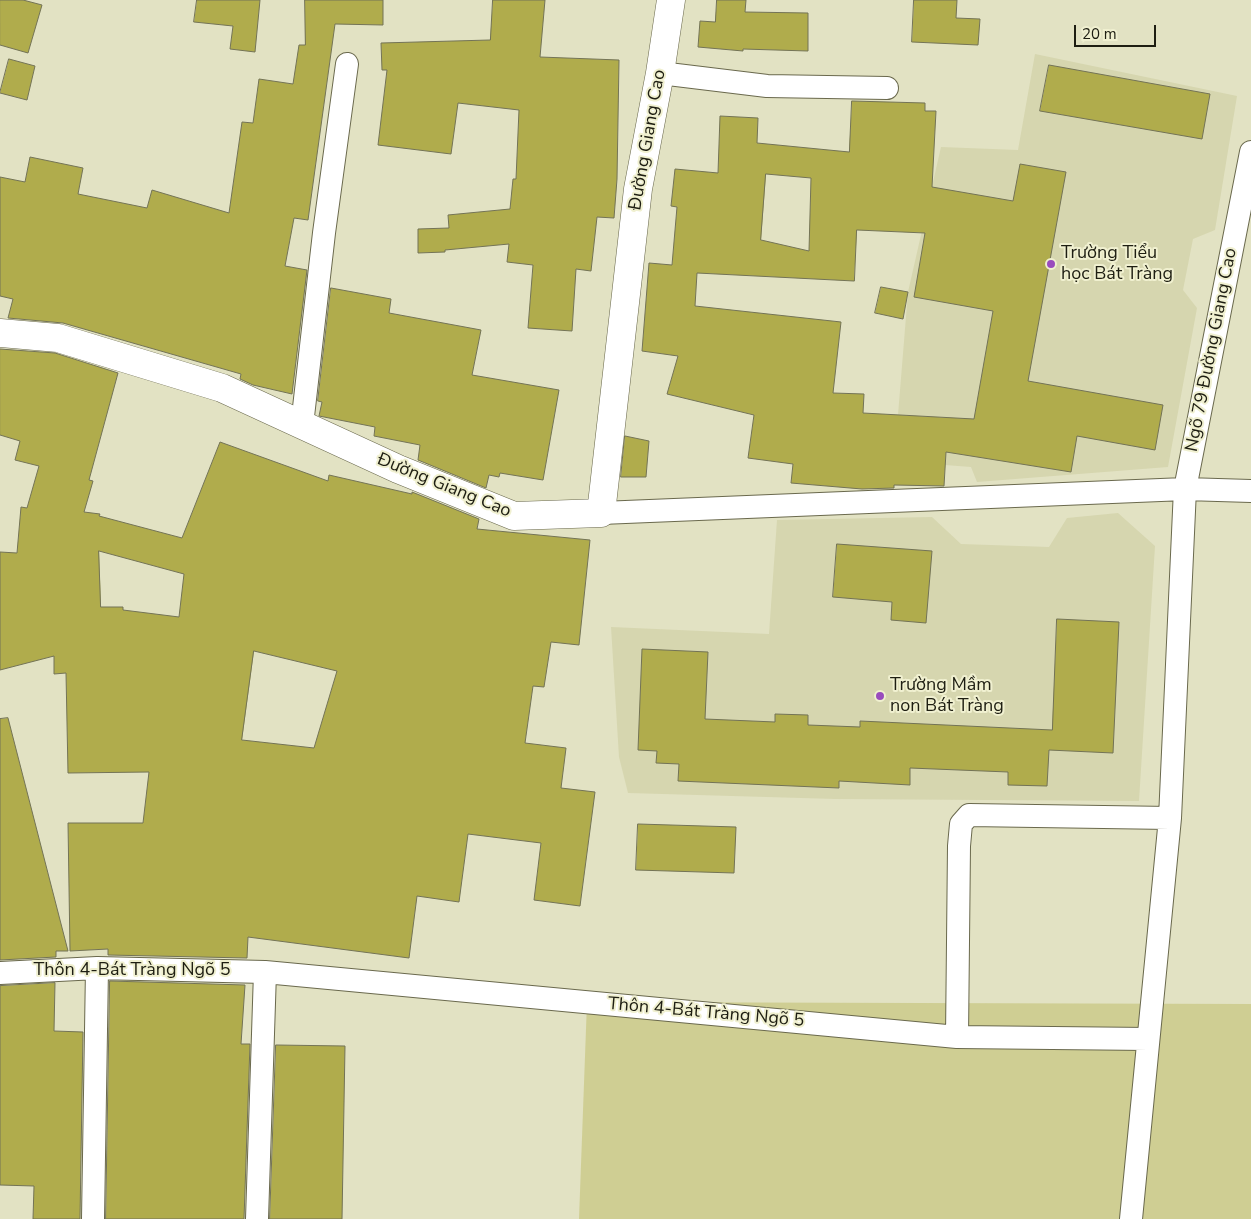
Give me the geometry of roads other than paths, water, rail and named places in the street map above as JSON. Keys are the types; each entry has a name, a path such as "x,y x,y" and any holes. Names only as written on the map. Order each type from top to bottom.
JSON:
{"street":[{"name":"Đường Giang Cao","path":"0,332 58,338 222,388 398,469 514,516 601,513 638,189 660,73 671,0"},
{"path":"302,426 324,233 347,64"},
{"path":"660,73 766,86 887,88"},
{"name":"Ngõ 79 Đường Giang Cao","path":"1131,1219 1170,818 1185,489 1251,152"},
{"path":"601,513 1185,489 1251,490"},
{"path":"957,1037 959,846 961,824 969,815 1170,818"},
{"path":"93,1219 97,968"},
{"name":"Thôn 4-Bát Tràng Ngõ 5","path":"0,973 97,968 265,972 957,1037 1148,1039"},
{"path":"257,1219 265,972"}],"place":[{"name":"Trường Tiểu học Bát Tràng","path":"1051,264"},
{"name":"Trường Mầm non Bát Tràng","path":"880,696"}]}
